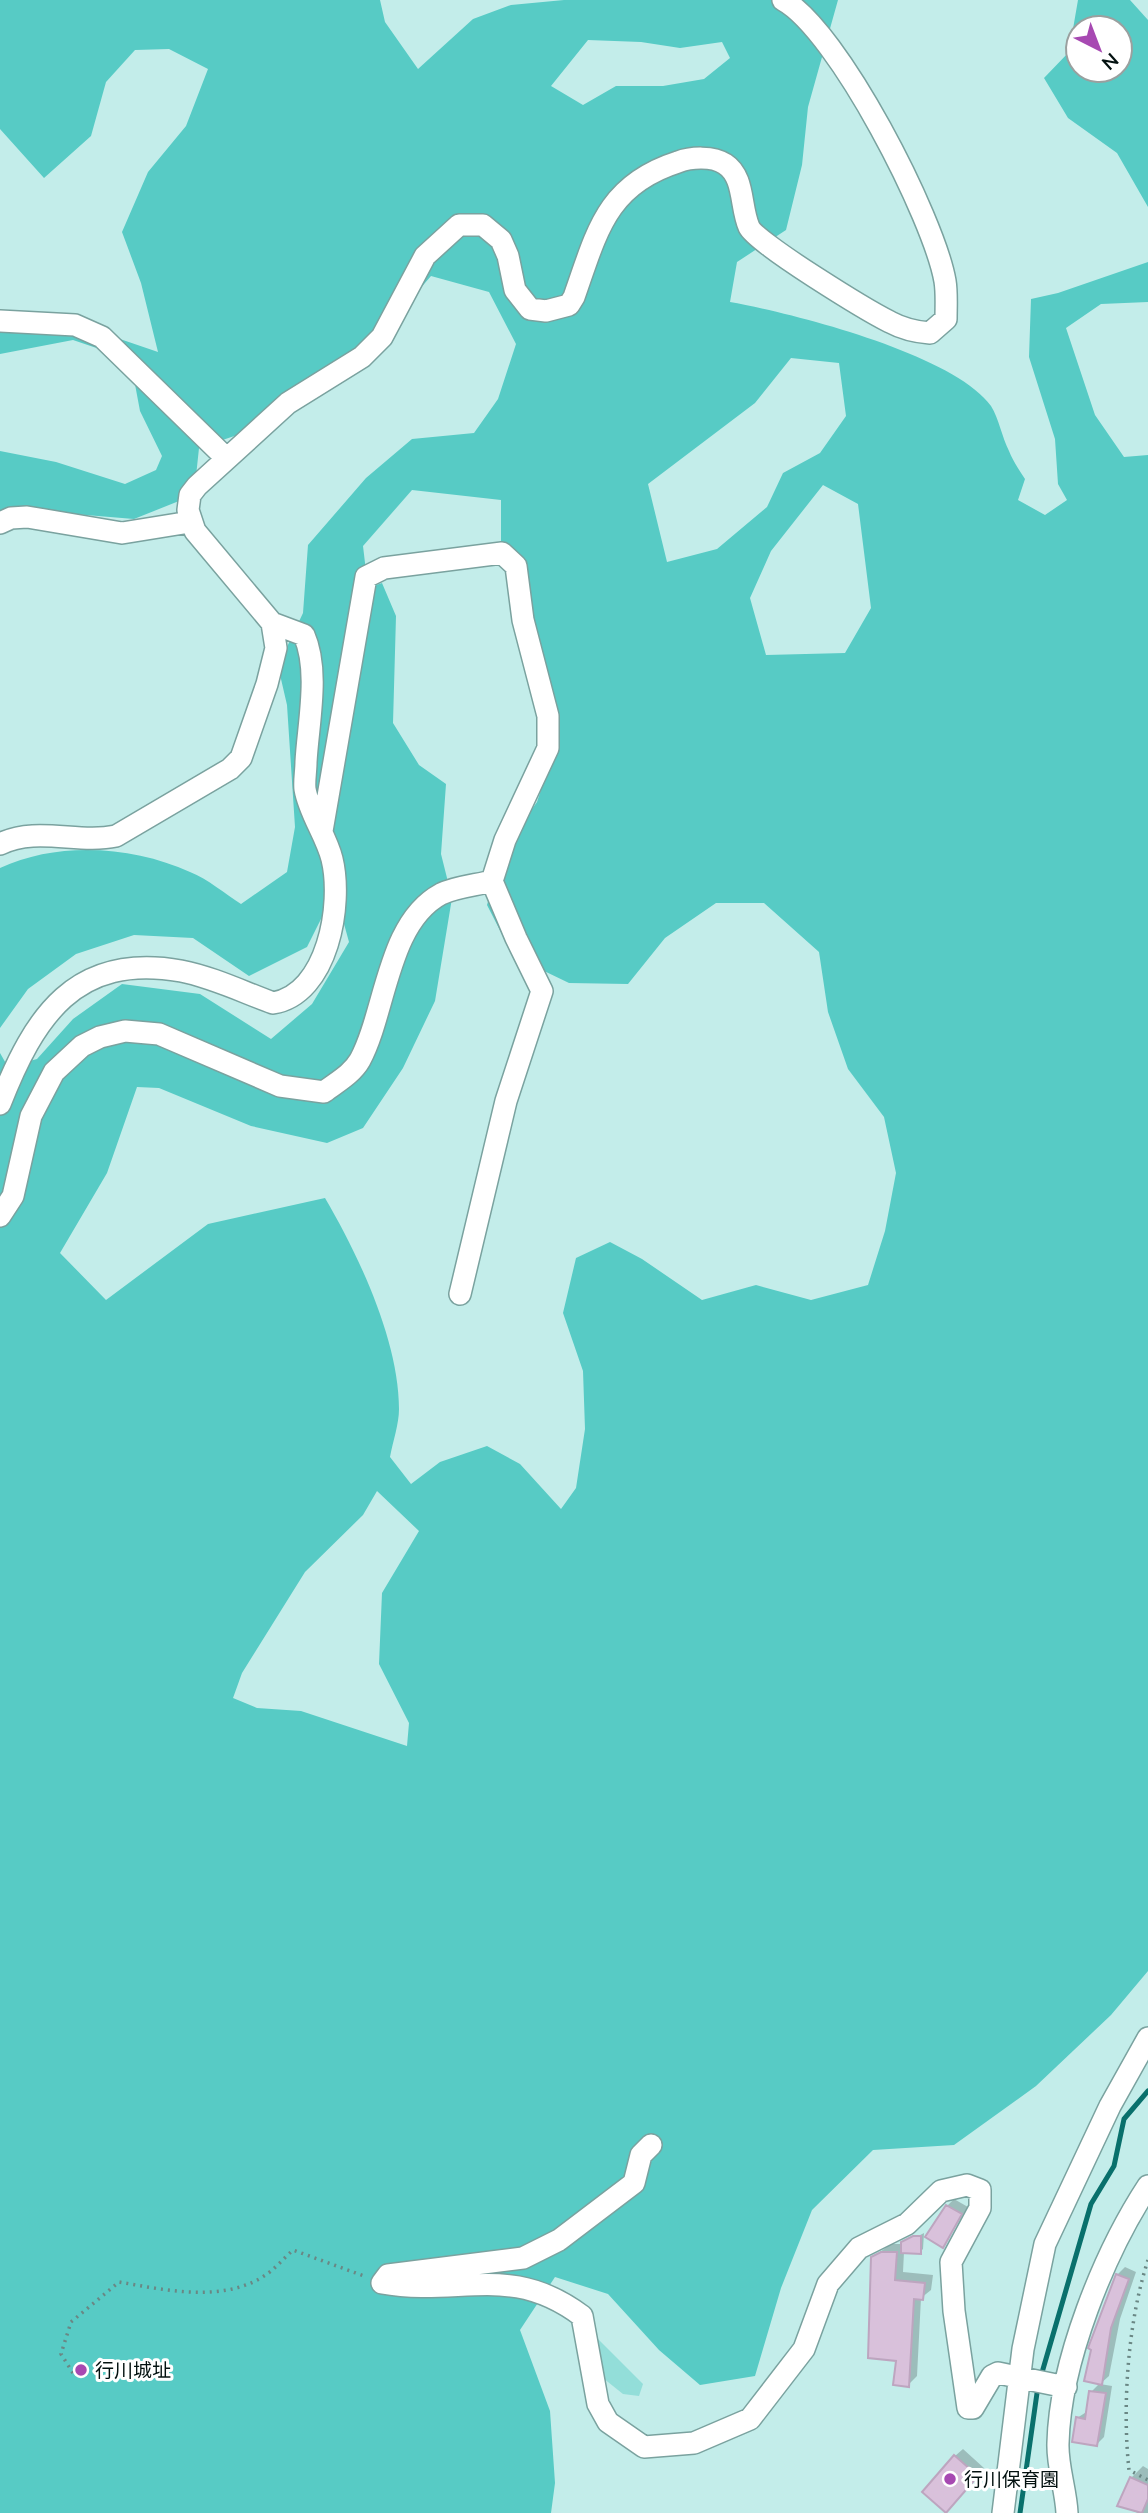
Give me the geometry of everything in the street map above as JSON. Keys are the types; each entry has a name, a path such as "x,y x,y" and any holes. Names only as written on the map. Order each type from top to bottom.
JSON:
{"street":[{"path":"0,844 26,835 98,840 116,836 230,769 241,758 267,684 276,648 272,623 190,522 190,495 225,457 288,403 362,357 382,337 425,256 459,225 479,224 490,228 501,240 508,256 515,290 530,309 545,311 569,305 600,224 612,203 652,170 684,160 702,158 724,163 736,174 750,229 781,253 891,323 913,332 930,333 946,319 945,281 915,194 862,96 824,39 783,0"},
{"path":"0,321 75,325 102,337 225,457"},
{"path":"0,523 11,518 27,517 122,533 190,522"},
{"path":"321,833 366,577 384,568 502,554 516,566 523,620 548,716 548,748 505,840 492,881 542,991 506,1101 460,1294"},
{"path":"0,1104 19,1055 37,1025 61,999 102,974 139,967 183,972 273,1003 285,1001 314,975 326,949 333,922 333,870 305,788 311,674 309,645 304,635 272,623"},
{"path":"0,1216 13,1196 31,1116 54,1072 82,1046 100,1037 125,1031 159,1034 280,1086 324,1091 347,1075 360,1060 398,950 414,918 440,894 492,881"},
{"path":"1003,2513 1023,2350 1045,2244 1098,2128 1148,2038"},
{"path":"651,2145 641,2155 634,2183 559,2240 523,2258 388,2275 382,2283 407,2287 520,2285 559,2298 583,2316 598,2404 608,2422 644,2447 694,2443 751,2419 804,2350 828,2284 859,2248 907,2224 941,2191 967,2185 980,2190 981,2208 951,2262 954,2311 968,2408 973,2408 992,2376 998,2372 1066,2387"},
{"path":"1067,2513 1058,2444 1066,2387 1083,2320 1133,2208 1148,2186"}],"path":[{"path":"73,2373 61,2354 71,2322 119,2281 162,2290 220,2292 263,2277 293,2250 382,2283"},
{"path":"1148,2260 1140,2284 1125,2437 1129,2470 1148,2480"}],"shaded area":[{"path":"0,0 380,0 385,22 418,69 473,19 511,5 564,0 838,0 808,107 802,165 786,230 737,262 730,302 830,326 870,339 943,369 972,387 991,406 1004,440 1025,479 1018,500 1045,515 1067,500 1058,484 1055,439 1029,357 1031,299 1058,293 1148,262 1148,302 1101,304 1066,328 1095,415 1124,457 1148,455 1148,1971 1111,2015 1036,2086 954,2145 873,2150 812,2210 781,2288 755,2376 700,2385 659,2350 608,2294 555,2277 520,2330 550,2411 555,2483 551,2513 0,2513 0,1053 8,1067 37,1059 73,1019 122,984 200,994 271,1039 312,1004 349,942 335,891 307,947 249,976 193,938 134,935 76,954 28,989 0,1028 0,868 22,859 46,854 95,850 120,852 168,863 197,875 241,904 287,872 295,827 287,705 278,666 303,613 308,545 366,478 412,439 474,433 498,399 516,344 489,292 431,276 393,320 255,429 199,448 194,495 134,519 62,513 25,506 0,512 0,451 56,462 125,484 156,470 162,456 140,411 134,379 123,357 73,340 0,354 0,325 79,325 158,352 141,283 122,232 148,172 186,126 208,69 169,49 135,50 106,82 91,136 44,178 0,129","holes":["588,40 641,42 680,48 722,42 730,58 704,79 663,86 616,86 583,105 551,86","791,358 839,363 846,416 820,453 783,473 767,507 717,549 667,562 648,484 755,403","823,485 858,504 871,608 845,653 766,655 750,598 771,551","412,490 501,500 501,550 556,744 537,802 503,850 487,905 513,956 569,983 628,984 665,938 716,903 764,903 819,952 828,1012 848,1069 884,1117 896,1173 885,1231 868,1285 811,1300 756,1285 702,1300 642,1259 610,1242 576,1258 563,1313 583,1371 585,1429 576,1488 561,1509 520,1464 487,1446 440,1462 411,1484 390,1457 399,1409 397,1383 385,1328 363,1272 325,1198 208,1224 106,1300 60,1253 107,1173 137,1087 159,1088 251,1126 327,1143 363,1128 403,1068 435,1001 452,898 441,854 446,784 419,765 393,723 396,616 382,583 368,588 363,546","377,1491 419,1531 382,1593 379,1664 409,1723 407,1746 301,1711 257,1708 233,1698 242,1673 305,1572 363,1515"]},
{"path":"1078,0 1130,0 1148,20 1148,207 1117,153 1068,118 1044,78 1064,57 1064,84 1134,84 1134,14 1076,14"},
{"path":"593,2334 643,2384 639,2396 623,2394 598,2374"}],"building":[{"path":"946,2205 962,2214 943,2248 925,2237"},
{"path":"913,2236 921,2236 921,2254 901,2253 901,2242"},
{"path":"881,2252 897,2252 895,2280 925,2283 923,2300 914,2299 909,2387 893,2385 896,2361 868,2358 871,2257"},
{"path":"1116,2274 1129,2279 1111,2328 1102,2385 1084,2381 1091,2350 1088,2348"},
{"path":"1089,2391 1106,2393 1097,2446 1072,2442 1076,2417 1085,2419"},
{"path":"954,2455 978,2476 946,2513 922,2492"},
{"path":"1130,2477 1148,2485 1148,2499 1142,2513 1117,2506"}],"waterway":[{"path":"1041,2376 1091,2204 1114,2166 1124,2119 1148,2091"},
{"path":"1020,2513 1038,2386"}],"place":[{"name":"行川城址","path":"81,2370"},
{"name":"行川保育園","path":"950,2479"}]}
